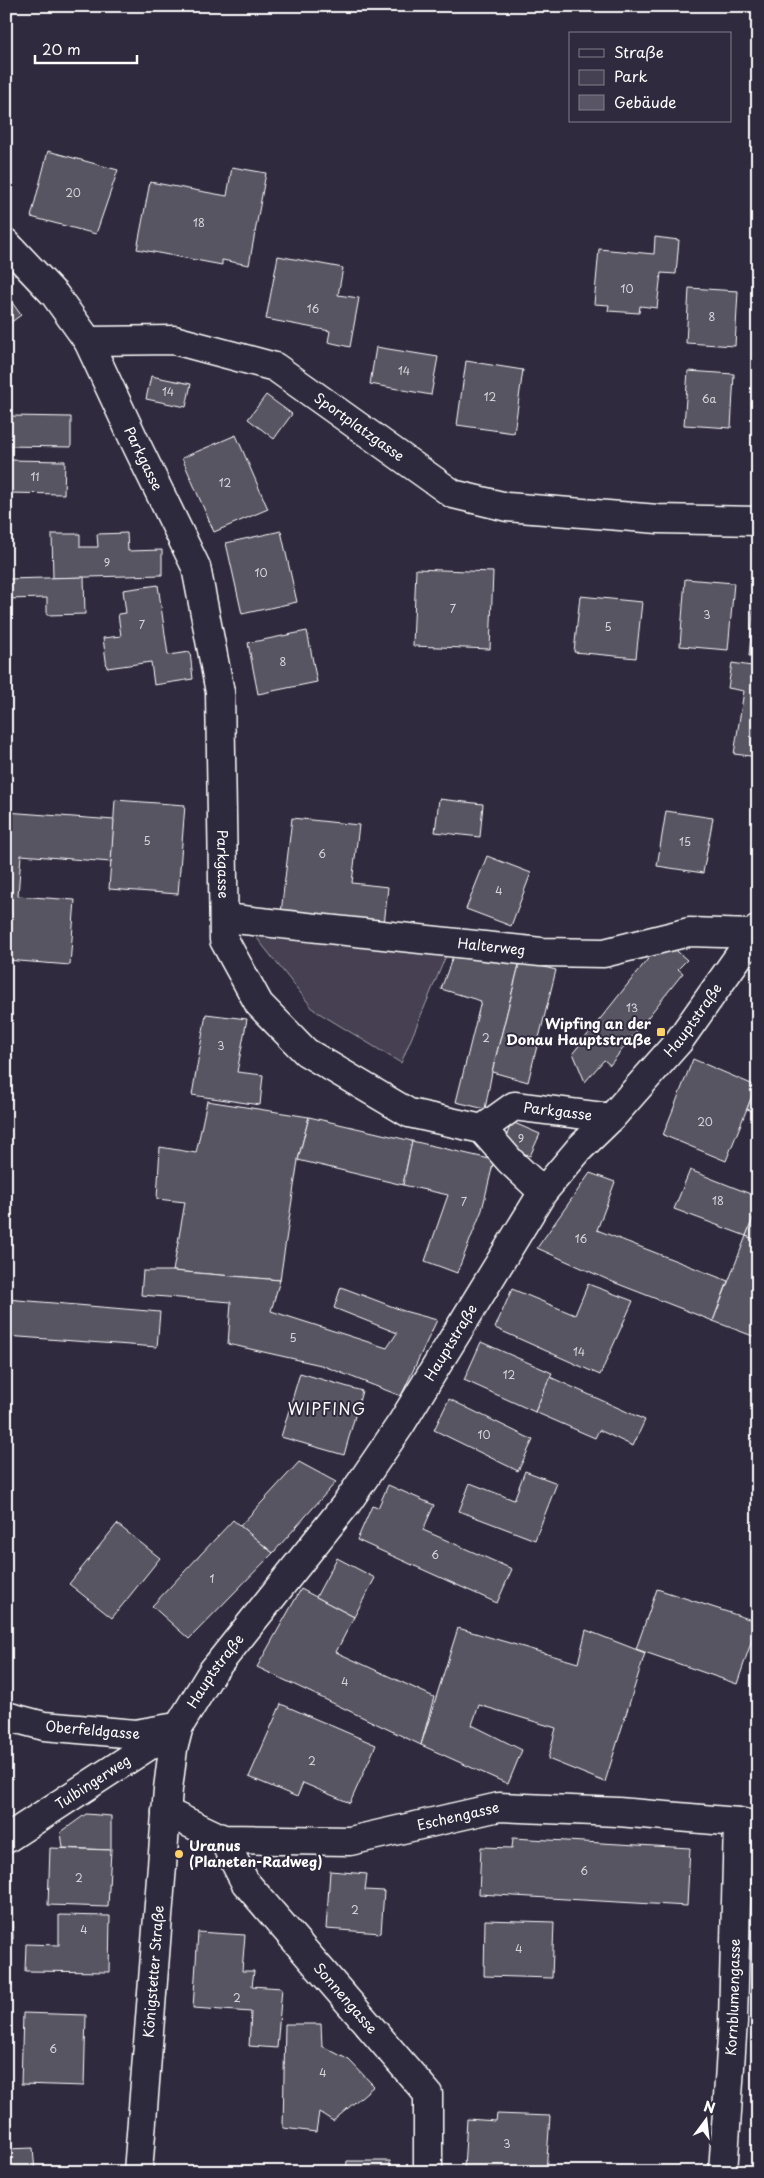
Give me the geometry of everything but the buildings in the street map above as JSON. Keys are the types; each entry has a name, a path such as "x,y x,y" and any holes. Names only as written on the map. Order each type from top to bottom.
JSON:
{"street":[{"path":"6,243 55,295 88,341"},
{"name":"Sportplatzgasse","path":"88,341 174,340 275,367 453,494 507,507 658,519 758,520"},
{"name":"Parkgasse","path":"88,341 196,566 220,692 224,940 259,1004 306,1052 410,1113 482,1129 514,1106 611,1118"},
{"name":"Halterweg","path":"225,918 541,952 604,953 689,932 756,932"},
{"name":"Hauptstraße","path":"170,1771 173,1749 180,1726 212,1672 347,1503 401,1424 543,1192 580,1148 611,1118 679,1041 756,932"},
{"path":"482,1129 510,1161 543,1192"},
{"name":"Oberfeldgasse","path":"6,1716 44,1726 136,1734 180,1726"},
{"name":"Tulbingerweg","path":"6,1839 180,1726"},
{"name":"Königstetter Straße","path":"138,2172 170,1771"},
{"name":"Eschengasse","path":"166,1812 223,1839 350,1841 499,1807 618,1812 748,1824"},
{"name":"Kornblumengasse","path":"722,2172 748,1824"},
{"name":"Sonnengasse","path":"223,1839 245,1882 428,2094 428,2172"}],"green space":[{"path":"252,932 448,951 401,1063 314,1010"}],"place":[{"name":"Wipfing an der Donau Hauptstraße","path":"661,1032"},
{"name":"Uranus (Planeten-Radweg)","path":"179,1854"}],"district":[{"name":"WIPFING","path":"327,1409"}]}
